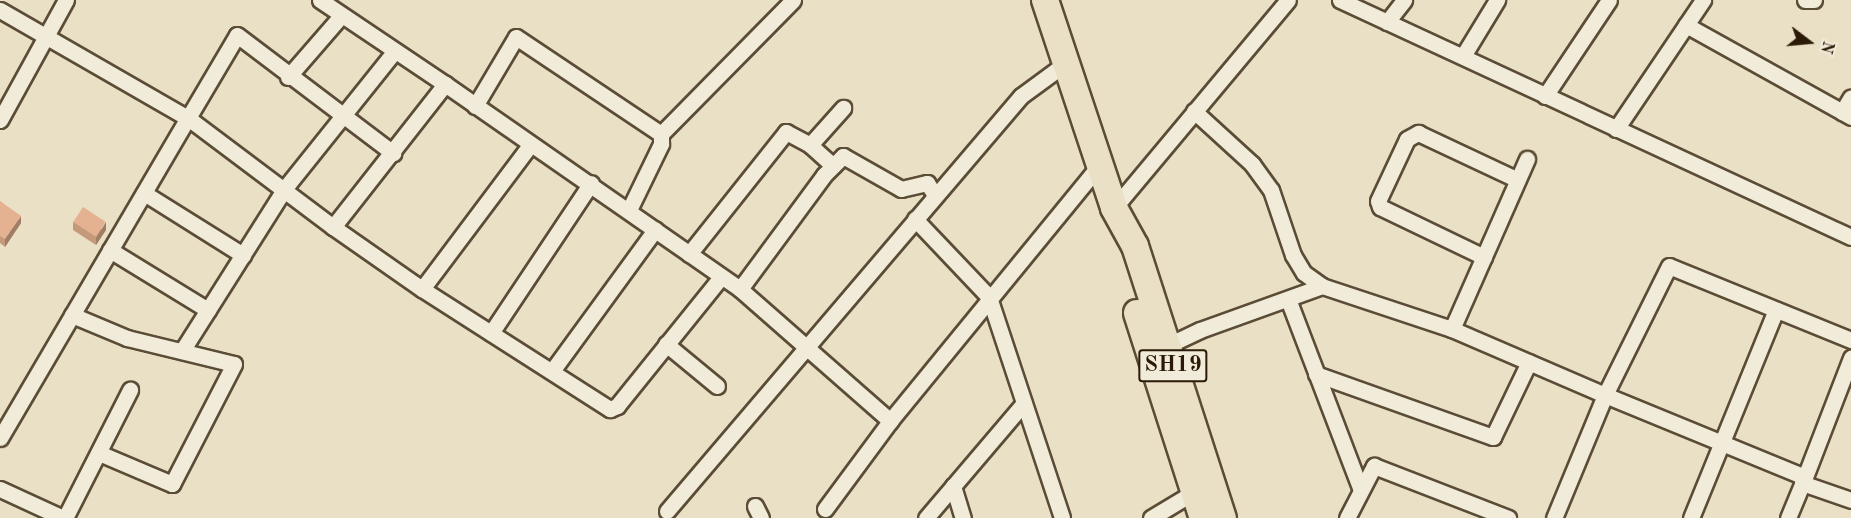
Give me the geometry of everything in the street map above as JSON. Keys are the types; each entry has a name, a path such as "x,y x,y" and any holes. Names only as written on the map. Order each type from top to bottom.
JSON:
{"main road":[{"name":"SH19","path":"1045,0 1116,212 1118,245 1223,518"},
{"name":"SH19","path":"1157,350 1194,492 1203,518"}],"street":[{"path":"0,120 66,0"},
{"path":"320,0 340,17 393,53 445,84 591,183 740,289 890,421"},
{"path":"1116,212 1194,111 1288,0"},
{"path":"1340,0 1851,237"},
{"path":"1387,22 1404,0"},
{"path":"1463,56 1497,0"},
{"path":"1545,96 1609,0"},
{"path":"1616,129 1703,0"},
{"path":"1805,0 1814,0"},
{"path":"629,210 662,144 661,134 789,1"},
{"path":"0,10 188,118 285,188 333,227 422,289 613,409 721,277"},
{"path":"288,77 340,17"},
{"path":"1686,25 1847,115 1851,97"},
{"path":"0,438 237,35 288,77 393,153"},
{"path":"475,106 516,37 661,134"},
{"path":"182,351 285,188 393,53"},
{"path":"667,511 1021,96 1066,63"},
{"path":"333,227 445,84"},
{"path":"810,145 843,108"},
{"path":"1194,111 1252,164 1271,190 1293,255 1304,273 1322,286 1452,329 1851,500"},
{"path":"689,254 784,134 792,132 833,166"},
{"path":"1484,257 1380,207 1378,201 1407,139 1418,133 1518,180"},
{"path":"422,289 531,144"},
{"path":"740,289 843,156 901,189 927,183 935,195"},
{"path":"1452,329 1527,159"},
{"path":"825,509 890,421 989,297 1099,166"},
{"path":"491,333 591,183"},
{"path":"144,193 243,255"},
{"path":"915,219 989,297 1062,518"},
{"path":"552,372 655,230"},
{"path":"110,250 208,309"},
{"path":"1554,518 1605,395 1669,266 1851,340"},
{"path":"1157,350 1200,330 1322,286"},
{"path":"1288,299 1361,490"},
{"path":"1691,518 1776,310"},
{"path":"72,315 127,338 234,364 174,482 168,484 99,453"},
{"path":"666,345 717,386"},
{"path":"1788,518 1803,480 1844,397 1851,358"},
{"path":"1317,374 1493,437 1529,362"},
{"path":"0,489 64,518 130,390"},
{"path":"926,518 1024,404"},
{"path":"1347,518 1374,466 1508,518"},
{"path":"953,486 963,518"},
{"path":"1151,518 1194,492"}],"building":[{"path":"0,201 21,216 5,239 0,236"},
{"path":"83,207 106,222 96,237 73,222"}]}
